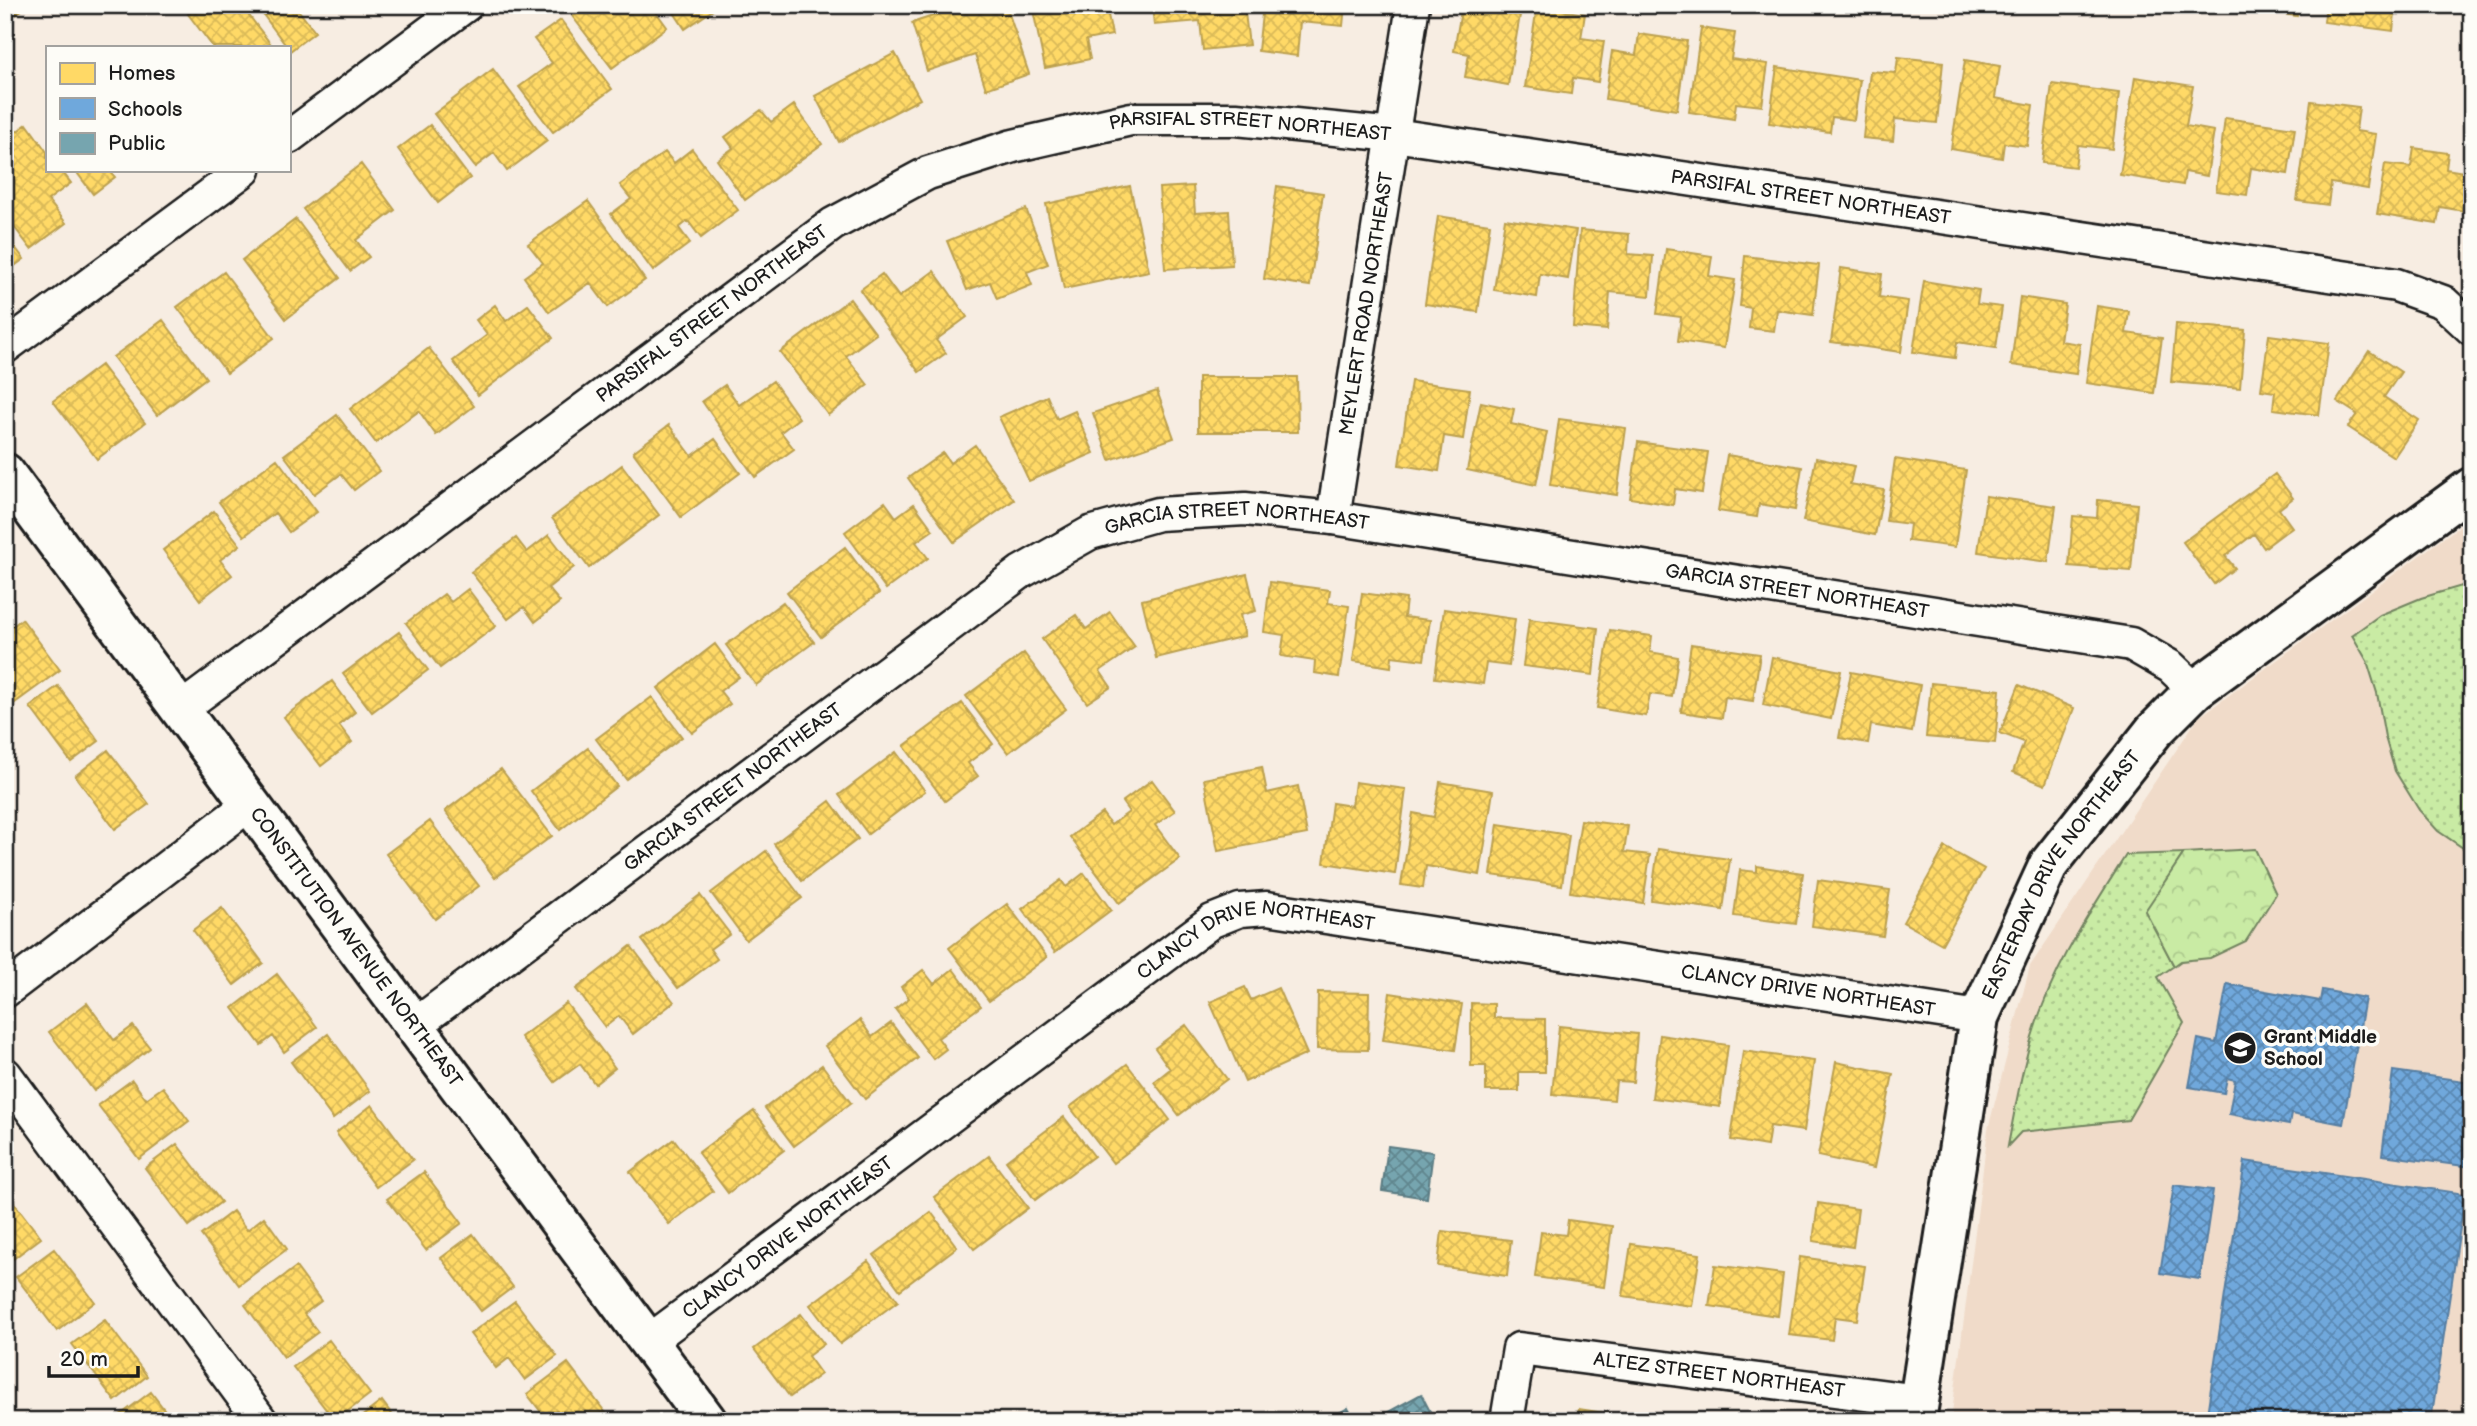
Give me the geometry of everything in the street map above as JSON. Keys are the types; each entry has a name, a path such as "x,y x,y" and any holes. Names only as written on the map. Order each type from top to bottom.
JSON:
{"street":[{"path":"290,136 466,5"},
{"name":"MEYLERT ROAD NORTHEAST","path":"1333,518 1413,5"},
{"name":"PARSIFAL STREET NORTHEAST","path":"181,709 833,224 928,173 1013,146 1131,119 1236,119 1394,135 2396,285 2443,302 2472,329"},
{"path":"5,347 241,172"},
{"name":"CONSTITUTION AVENUE NORTHEAST","path":"5,472 707,1421"},
{"name":"EASTERDAY DRIVE NORTHEAST","path":"1917,1411 1979,1017 2049,864 2154,731 2195,690 2472,486"},
{"name":"GARCIA STREET NORTHEAST","path":"415,1025 1021,572 1090,533 1158,514 1245,509 1333,518 2131,644 2171,667 2195,690"},
{"path":"5,991 251,803"},
{"name":"CLANCY DRIVE NORTHEAST","path":"649,1341 1212,921 1240,910 1267,908 1979,1017"},
{"path":"5,1074 261,1421"},
{"name":"ALTEZ STREET NORTHEAST","path":"1507,1421 1519,1349 1917,1411"}],"shaded area":[{"name":"Grant Middle School","path":"2472,517 2472,1421 1951,1421 1988,1129 2030,966 2198,718"}],"green space":[{"path":"2472,583 2472,854 2438,831 2419,810 2395,771 2367,661 2352,635 2380,615 2421,598"},
{"path":"2255,849 2276,894 2246,941 2210,958 2181,961 2174,966 2145,911 2184,853"},
{"path":"2184,853 2146,911 2174,966 2158,977 2184,1023 2128,1120 2021,1132 2008,1146 2022,1074 2037,1022 2060,966 2092,910 2126,855"}],"building: Homes":[{"path":"5,5 28,5 5,23"},
{"path":"200,5 241,5 272,46 212,46 188,14"},
{"path":"256,5 299,5 296,7 315,32 290,51 290,46 286,46"},
{"path":"586,5 651,5 667,27 612,68 572,16"},
{"path":"669,5 720,5 685,29"},
{"path":"966,5 1006,5 1029,74 986,89 975,55 927,71 912,23"},
{"path":"1032,5 1106,5 1112,35 1086,40 1090,59 1045,68"},
{"path":"1152,5 1244,5 1249,45 1203,50 1200,21 1154,25"},
{"path":"1263,5 1345,5 1343,26 1300,22 1297,56 1258,51"},
{"path":"1462,5 1520,15 1508,85 1465,77 1469,54 1454,51"},
{"path":"2242,5 2299,5 2297,16 2242,8"},
{"path":"2326,5 2396,5 2393,31 2324,22"},
{"path":"2410,5 2472,5 2472,14"},
{"path":"1537,6 1585,14 1581,38 1604,41 1598,82 1573,78 1571,94 1525,87"},
{"path":"561,20 612,89 553,132 519,87 552,63 534,39"},
{"path":"1701,28 1735,33 1731,59 1768,64 1762,106 1736,103 1734,119 1689,112"},
{"path":"1639,34 1687,41 1677,110 1605,99 1612,51 1636,55"},
{"path":"895,53 920,99 839,142 815,96"},
{"path":"1898,57 1943,62 1937,123 1895,119 1893,141 1863,138 1870,71 1896,73"},
{"path":"1965,60 2000,66 1995,98 2033,105 2027,146 2004,143 2002,158 1951,149"},
{"path":"1777,67 1860,80 1854,120 1832,117 1830,132 1769,123"},
{"path":"493,69 547,141 507,171 494,153 475,167 434,114"},
{"path":"2135,77 2193,86 2186,126 2214,131 2207,176 2185,172 2183,185 2120,175"},
{"path":"2052,84 2119,93 2112,149 2078,145 2075,167 2042,163"},
{"path":"2311,101 2359,107 2356,131 2376,134 2368,189 2331,183 2328,205 2297,201"},
{"path":"794,105 822,144 745,200 717,160 733,148 725,137 761,110 771,122"},
{"path":"2225,118 2295,128 2288,174 2251,168 2247,195 2216,191"},
{"path":"27,124 46,151 46,172 63,172 71,183 48,200 66,223 31,249 5,215 5,140"},
{"path":"430,125 470,178 438,203 398,149"},
{"path":"2414,148 2448,153 2446,169 2470,173 2464,211 2440,207 2437,224 2377,214 2385,164 2411,167"},
{"path":"692,149 738,210 701,238 688,221 679,228 690,243 653,271 611,214 631,199 620,185 665,152 674,163"},
{"path":"361,164 395,210 356,240 369,257 350,271 303,209"},
{"path":"76,172 111,172 115,177 93,194"},
{"path":"1130,186 1149,271 1064,289 1046,204"},
{"path":"1193,186 1195,213 1229,211 1232,265 1165,269 1159,188"},
{"path":"1277,186 1323,193 1310,286 1264,279"},
{"path":"588,201 645,280 608,307 590,283 549,312 524,277 543,263 528,244"},
{"path":"1026,209 1048,264 1027,272 1032,285 997,299 990,282 967,290 947,241"},
{"path":"1438,216 1490,224 1478,312 1425,304"},
{"path":"296,219 340,278 286,319 242,260"},
{"path":"1505,219 1576,230 1568,279 1540,274 1537,297 1494,290"},
{"path":"1580,230 1629,234 1628,254 1653,256 1650,296 1610,292 1607,330 1573,327"},
{"path":"5,234 24,259 5,273"},
{"path":"1666,249 1712,256 1709,276 1735,280 1724,348 1678,341 1681,317 1657,314"},
{"path":"1745,256 1819,265 1813,315 1777,310 1774,331 1749,328 1751,308 1740,306"},
{"path":"1841,268 1882,274 1879,297 1908,301 1901,352 1831,342"},
{"path":"934,271 967,317 936,340 946,353 919,372 860,290 882,274 899,297"},
{"path":"224,272 274,338 227,373 177,307"},
{"path":"1924,281 1979,290 1977,304 2002,307 1996,348 1957,342 1955,358 1913,352"},
{"path":"2020,297 2065,304 2060,341 2080,344 2076,374 2011,365"},
{"path":"850,299 876,334 846,356 868,385 828,415 780,352"},
{"path":"495,305 506,321 528,305 553,338 478,395 453,361 487,335 476,320"},
{"path":"2097,306 2129,311 2126,333 2162,338 2154,393 2086,383"},
{"path":"163,320 206,378 157,415 113,357"},
{"path":"2176,324 2245,330 2240,388 2171,382"},
{"path":"2269,335 2329,343 2319,415 2273,409 2275,392 2261,390"},
{"path":"429,348 474,406 436,435 419,411 376,443 350,409"},
{"path":"2369,351 2401,372 2384,397 2419,420 2394,457 2348,427 2357,414 2337,401"},
{"path":"101,365 145,423 97,459 53,401"},
{"path":"1198,377 1297,377 1298,432 1198,432"},
{"path":"773,381 799,418 781,432 794,449 755,477 702,401 725,385 739,405"},
{"path":"1411,381 1470,389 1463,439 1444,436 1439,471 1399,465"},
{"path":"1157,391 1174,438 1110,460 1093,413"},
{"path":"1047,396 1057,419 1075,411 1094,453 1029,481 999,417"},
{"path":"1481,402 1514,409 1511,424 1547,432 1536,485 1467,470"},
{"path":"337,415 379,471 354,490 341,474 314,494 284,455"},
{"path":"1559,419 1626,428 1617,495 1550,485"},
{"path":"669,425 692,456 715,439 740,473 681,517 633,452"},
{"path":"1638,442 1708,452 1702,493 1675,489 1673,505 1630,498"},
{"path":"975,445 1014,500 954,542 908,478 943,453 950,463"},
{"path":"1727,455 1802,467 1795,510 1759,504 1757,517 1718,511"},
{"path":"1816,458 1854,466 1850,484 1884,490 1875,535 1803,521"},
{"path":"277,459 317,512 289,532 275,513 244,536 219,502"},
{"path":"1895,459 1966,470 1955,547 1908,541 1910,524 1886,521"},
{"path":"622,465 659,515 589,568 552,518"},
{"path":"2275,474 2293,498 2279,509 2292,527 2264,548 2254,534 2225,556 2235,568 2214,584 2183,542"},
{"path":"1986,496 2056,506 2048,562 1978,552"},
{"path":"2098,500 2137,504 2131,571 2069,566 2073,516 2097,518"},
{"path":"885,502 896,517 914,504 933,530 916,542 928,558 886,589 845,532"},
{"path":"214,511 240,545 220,560 232,575 200,600 163,550"},
{"path":"549,535 574,567 548,588 560,602 535,622 524,607 508,619 471,572 516,538 527,552"},
{"path":"845,547 879,593 821,637 787,592"},
{"path":"1247,574 1256,611 1240,615 1245,636 1156,658 1142,600"},
{"path":"1270,582 1330,590 1328,603 1349,606 1339,677 1314,673 1315,661 1281,656 1284,635 1264,632"},
{"path":"468,589 496,626 440,668 406,623 444,594 451,602"},
{"path":"1362,593 1406,599 1404,617 1430,620 1424,660 1392,656 1391,667 1353,661"},
{"path":"783,602 814,642 756,685 726,645"},
{"path":"1444,609 1515,619 1509,666 1486,663 1483,684 1435,678"},
{"path":"1110,612 1135,647 1100,671 1111,687 1087,703 1042,639 1076,615 1086,629"},
{"path":"22,619 60,670 12,705 5,696 5,632"},
{"path":"1529,619 1598,628 1593,675 1523,666"},
{"path":"1610,630 1652,636 1650,652 1678,657 1672,697 1650,694 1646,716 1597,708"},
{"path":"399,632 428,670 372,712 343,674"},
{"path":"715,644 739,677 720,691 730,704 692,733 658,688"},
{"path":"1691,644 1760,654 1753,701 1725,697 1722,718 1681,712"},
{"path":"1024,653 1066,709 1008,753 966,696"},
{"path":"1772,657 1841,671 1831,719 1763,705"},
{"path":"1851,672 1920,685 1912,732 1871,725 1868,743 1839,738"},
{"path":"332,681 355,712 339,725 352,742 321,766 284,717"},
{"path":"1931,683 2000,690 1995,743 1926,737"},
{"path":"2019,685 2074,708 2045,785 2013,772 2024,742 2000,733"},
{"path":"58,686 99,741 71,762 30,707"},
{"path":"652,697 682,737 626,779 596,739"},
{"path":"962,703 993,744 968,763 978,776 945,801 904,746"},
{"path":"588,748 617,786 560,830 531,791"},
{"path":"108,750 149,804 115,829 75,776"},
{"path":"896,752 925,791 868,834 839,795"},
{"path":"1262,767 1267,793 1298,786 1307,834 1218,851 1204,779"},
{"path":"501,769 552,836 495,878 445,811"},
{"path":"1152,780 1175,811 1155,825 1180,859 1119,903 1070,837 1102,813 1111,825 1129,812 1122,802"},
{"path":"1355,782 1406,789 1395,874 1324,863 1332,803 1352,806"},
{"path":"1440,782 1493,791 1480,875 1426,866 1423,888 1401,885 1413,813 1434,817"},
{"path":"830,801 858,839 802,881 774,844"},
{"path":"1581,820 1628,826 1624,852 1650,855 1643,903 1570,892"},
{"path":"430,821 479,886 435,919 386,854"},
{"path":"1498,824 1569,835 1562,885 1491,875"},
{"path":"1945,847 1984,869 1942,944 1903,922"},
{"path":"1658,849 1730,859 1723,910 1651,900"},
{"path":"766,851 802,898 746,940 711,893"},
{"path":"1757,866 1803,873 1796,924 1734,916 1740,870 1757,872"},
{"path":"1084,873 1111,910 1055,952 1022,909 1061,880 1066,887"},
{"path":"1818,880 1890,890 1883,936 1812,926"},
{"path":"700,895 730,934 710,949 717,959 678,988 642,940"},
{"path":"1007,904 1047,957 989,1001 949,948"},
{"path":"222,908 263,963 234,985 193,930"},
{"path":"631,946 674,1002 633,1034 619,1016 605,1027 576,989"},
{"path":"953,969 981,1006 938,1038 946,1049 933,1059 895,1009 909,998 901,987 923,970 934,984"},
{"path":"277,974 317,1027 284,1052 273,1036 261,1045 233,1008"},
{"path":"1245,987 1251,1000 1278,988 1307,1054 1245,1082 1210,1002"},
{"path":"1318,992 1369,993 1368,1050 1317,1049"},
{"path":"1390,993 1462,1004 1455,1050 1383,1040"},
{"path":"87,1003 114,1040 133,1026 150,1048 94,1091 49,1032"},
{"path":"566,1003 615,1068 595,1084 580,1064 555,1082 521,1037"},
{"path":"1471,1003 1494,1004 1494,1018 1545,1019 1545,1072 1519,1072 1519,1091 1486,1091 1486,1066 1471,1066"},
{"path":"860,1020 872,1037 891,1023 918,1058 865,1099 825,1046"},
{"path":"1186,1025 1227,1079 1179,1115 1154,1082 1170,1069 1155,1048"},
{"path":"1559,1026 1637,1034 1633,1082 1616,1081 1614,1100 1552,1094"},
{"path":"328,1034 370,1091 333,1119 291,1062"},
{"path":"1660,1035 1728,1045 1720,1107 1652,1098"},
{"path":"1743,1051 1814,1061 1804,1131 1770,1126 1767,1146 1731,1140"},
{"path":"1836,1062 1893,1074 1874,1168 1818,1156"},
{"path":"1127,1064 1170,1120 1113,1163 1070,1107"},
{"path":"822,1065 851,1103 794,1146 765,1108"},
{"path":"132,1080 146,1099 163,1087 189,1121 139,1159 98,1105"},
{"path":"372,1105 413,1160 376,1187 336,1133"},
{"path":"754,1111 784,1150 728,1193 698,1153"},
{"path":"1064,1117 1094,1156 1035,1200 1006,1161"},
{"path":"674,1139 713,1191 669,1224 630,1172"},
{"path":"177,1144 221,1202 189,1226 145,1168"},
{"path":"989,1156 1028,1208 974,1249 934,1197"},
{"path":"424,1172 462,1223 426,1250 387,1199"},
{"path":"5,1191 41,1238 5,1265"},
{"path":"1818,1203 1858,1209 1853,1247 1813,1241"},
{"path":"233,1211 247,1230 264,1217 287,1249 239,1285 201,1235"},
{"path":"931,1212 957,1247 900,1290 874,1255"},
{"path":"1568,1220 1612,1226 1604,1287 1535,1277 1541,1232 1566,1235"},
{"path":"1442,1231 1511,1240 1507,1276 1438,1266"},
{"path":"473,1234 513,1287 481,1311 441,1258"},
{"path":"1631,1244 1700,1254 1692,1306 1623,1296"},
{"path":"54,1249 95,1302 57,1331 16,1277"},
{"path":"1800,1257 1865,1266 1857,1320 1835,1317 1832,1340 1789,1335"},
{"path":"868,1261 898,1301 840,1344 810,1305"},
{"path":"1715,1265 1783,1274 1778,1316 1709,1306"},
{"path":"296,1267 321,1301 304,1314 318,1332 284,1357 245,1305"},
{"path":"515,1301 557,1356 525,1380 509,1358 496,1368 470,1334"},
{"path":"801,1314 824,1344 808,1356 821,1374 790,1397 754,1349"},
{"path":"105,1320 147,1376 115,1401 72,1344"},
{"path":"329,1340 370,1394 335,1421 293,1367"},
{"path":"568,1363 610,1421 548,1421 527,1394"},
{"path":"151,1392 173,1421 123,1421 119,1416"},
{"path":"382,1401 397,1421 356,1421"},
{"path":"1579,1409 1623,1416 1623,1421 1577,1421"}],"building: Schools":[{"path":"2227,984 2320,1001 2322,990 2365,998 2343,1124 2291,1114 2289,1125 2229,1114 2235,1080 2227,1078 2224,1093 2189,1087 2198,1039 2216,1043"},
{"path":"2393,1071 2472,1082 2472,1167 2382,1155"},
{"path":"2245,1161 2465,1194 2431,1421 2206,1421"},
{"path":"2174,1185 2213,1190 2200,1279 2160,1273"}],"building: Public":[{"path":"1388,1146 1433,1152 1427,1198 1382,1191"},
{"path":"1421,1394 1435,1421 1372,1421"},
{"path":"1348,1408 1354,1421 1325,1421"}],"place":[{"name":"Grant Middle School","path":"2240,1048"}]}
